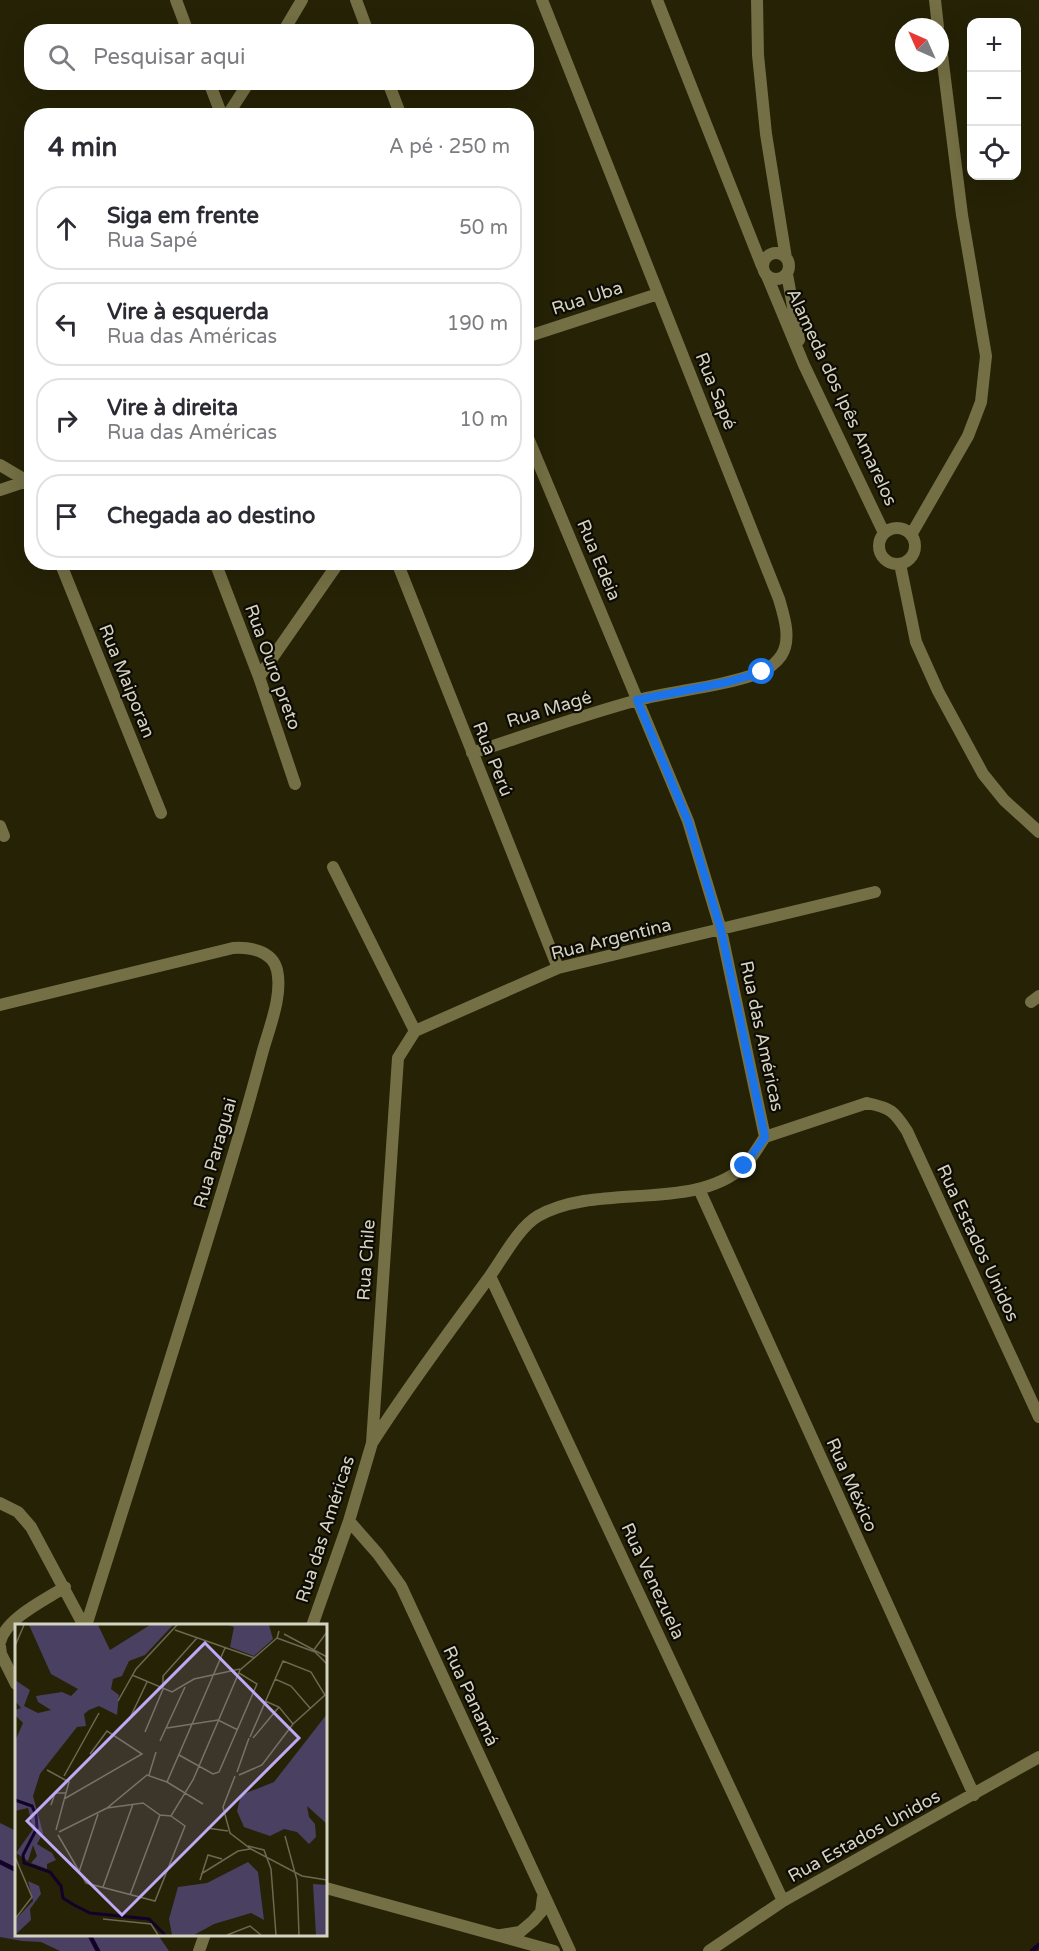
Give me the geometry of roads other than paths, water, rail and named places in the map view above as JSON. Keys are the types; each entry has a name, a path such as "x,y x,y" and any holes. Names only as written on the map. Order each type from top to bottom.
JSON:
{"street":[{"path":"176,0 185,24"},
{"path":"288,24 302,0"},
{"path":"356,0 365,24"},
{"name":"Rua Sapé","path":"542,0 779,599 786,626 786,642 782,655 762,672 728,682 637,700"},
{"name":"Alameda dos Ipês Amarelos","path":"657,0 764,271 804,364 884,533"},
{"path":"757,0 758,55 766,134 786,258"},
{"path":"935,0 938,18"},
{"name":"Alameda dos Ipês Amarelos","path":"911,535 968,436 981,402 986,356 962,215 944,72"},
{"path":"213,90 220,108"},
{"path":"230,108 243,90"},
{"path":"391,90 398,108"},
{"path":"787,274 777,279 764,271 767,256 772,253 782,254 789,263 787,274 804,364"},
{"name":"Rua Uba","path":"534,334 658,294"},
{"name":"Rua Edeia","path":"534,452 637,700"},
{"path":"0,465 24,480"},
{"path":"0,490 24,485"},
{"name":"Alameda dos Ipês Amarelos","path":"898,528 911,535 915,549 907,561 900,564 885,560 881,554 880,539 884,533 898,528"},
{"path":"900,564 916,642 938,691 983,774 1004,800 1039,832"},
{"name":"Rua Maiporan","path":"63,570 161,813"},
{"name":"Rua Ouro preto","path":"218,570 259,677 295,784"},
{"path":"259,677 333,570"},
{"name":"Rua Perú","path":"400,570 558,968"},
{"name":"Rua Magé","path":"472,753 637,700"},
{"name":"Rua das Américas","path":"313,1624 349,1521 372,1443 411,1383 515,1240 537,1216 579,1201 699,1189 722,1180 744,1166 765,1137 721,930 688,821 637,700"},
{"path":"333,867 415,1031"},
{"name":"Rua Argentina","path":"415,1031 558,968 875,892"},
{"name":"Rua Paraguai","path":"0,1005 233,948 248,947 258,950 267,955 277,967 279,986 273,1015 245,1114 191,1297 86,1624"},
{"name":"Rua Chile","path":"372,1443 398,1058 415,1031"},
{"name":"Rua Estados Unidos","path":"765,1137 867,1103 882,1106 896,1113 907,1131 1039,1417"},
{"name":"Rua México","path":"699,1189 974,1795"},
{"name":"Rua Venezuela","path":"490,1276 783,1901"},
{"path":"0,1503 18,1512 31,1527 84,1624"},
{"name":"Rua Panamá","path":"349,1521 378,1554 401,1586 543,1897 570,1951"},
{"path":"15,1682 1,1654 2,1635 17,1618 65,1587"},
{"name":"Rua Estados Unidos","path":"709,1951 783,1901 974,1795 1039,1756"},
{"path":"327,1888 554,1951"},
{"path":"497,1935 520,1932 533,1922 541,1912 543,1897"},
{"path":"199,1951 204,1936"}],"waterway":[{"path":"0,1862 15,1870"},
{"path":"90,1936 98,1951"},
{"path":"1032,1951 1039,1945"}]}
